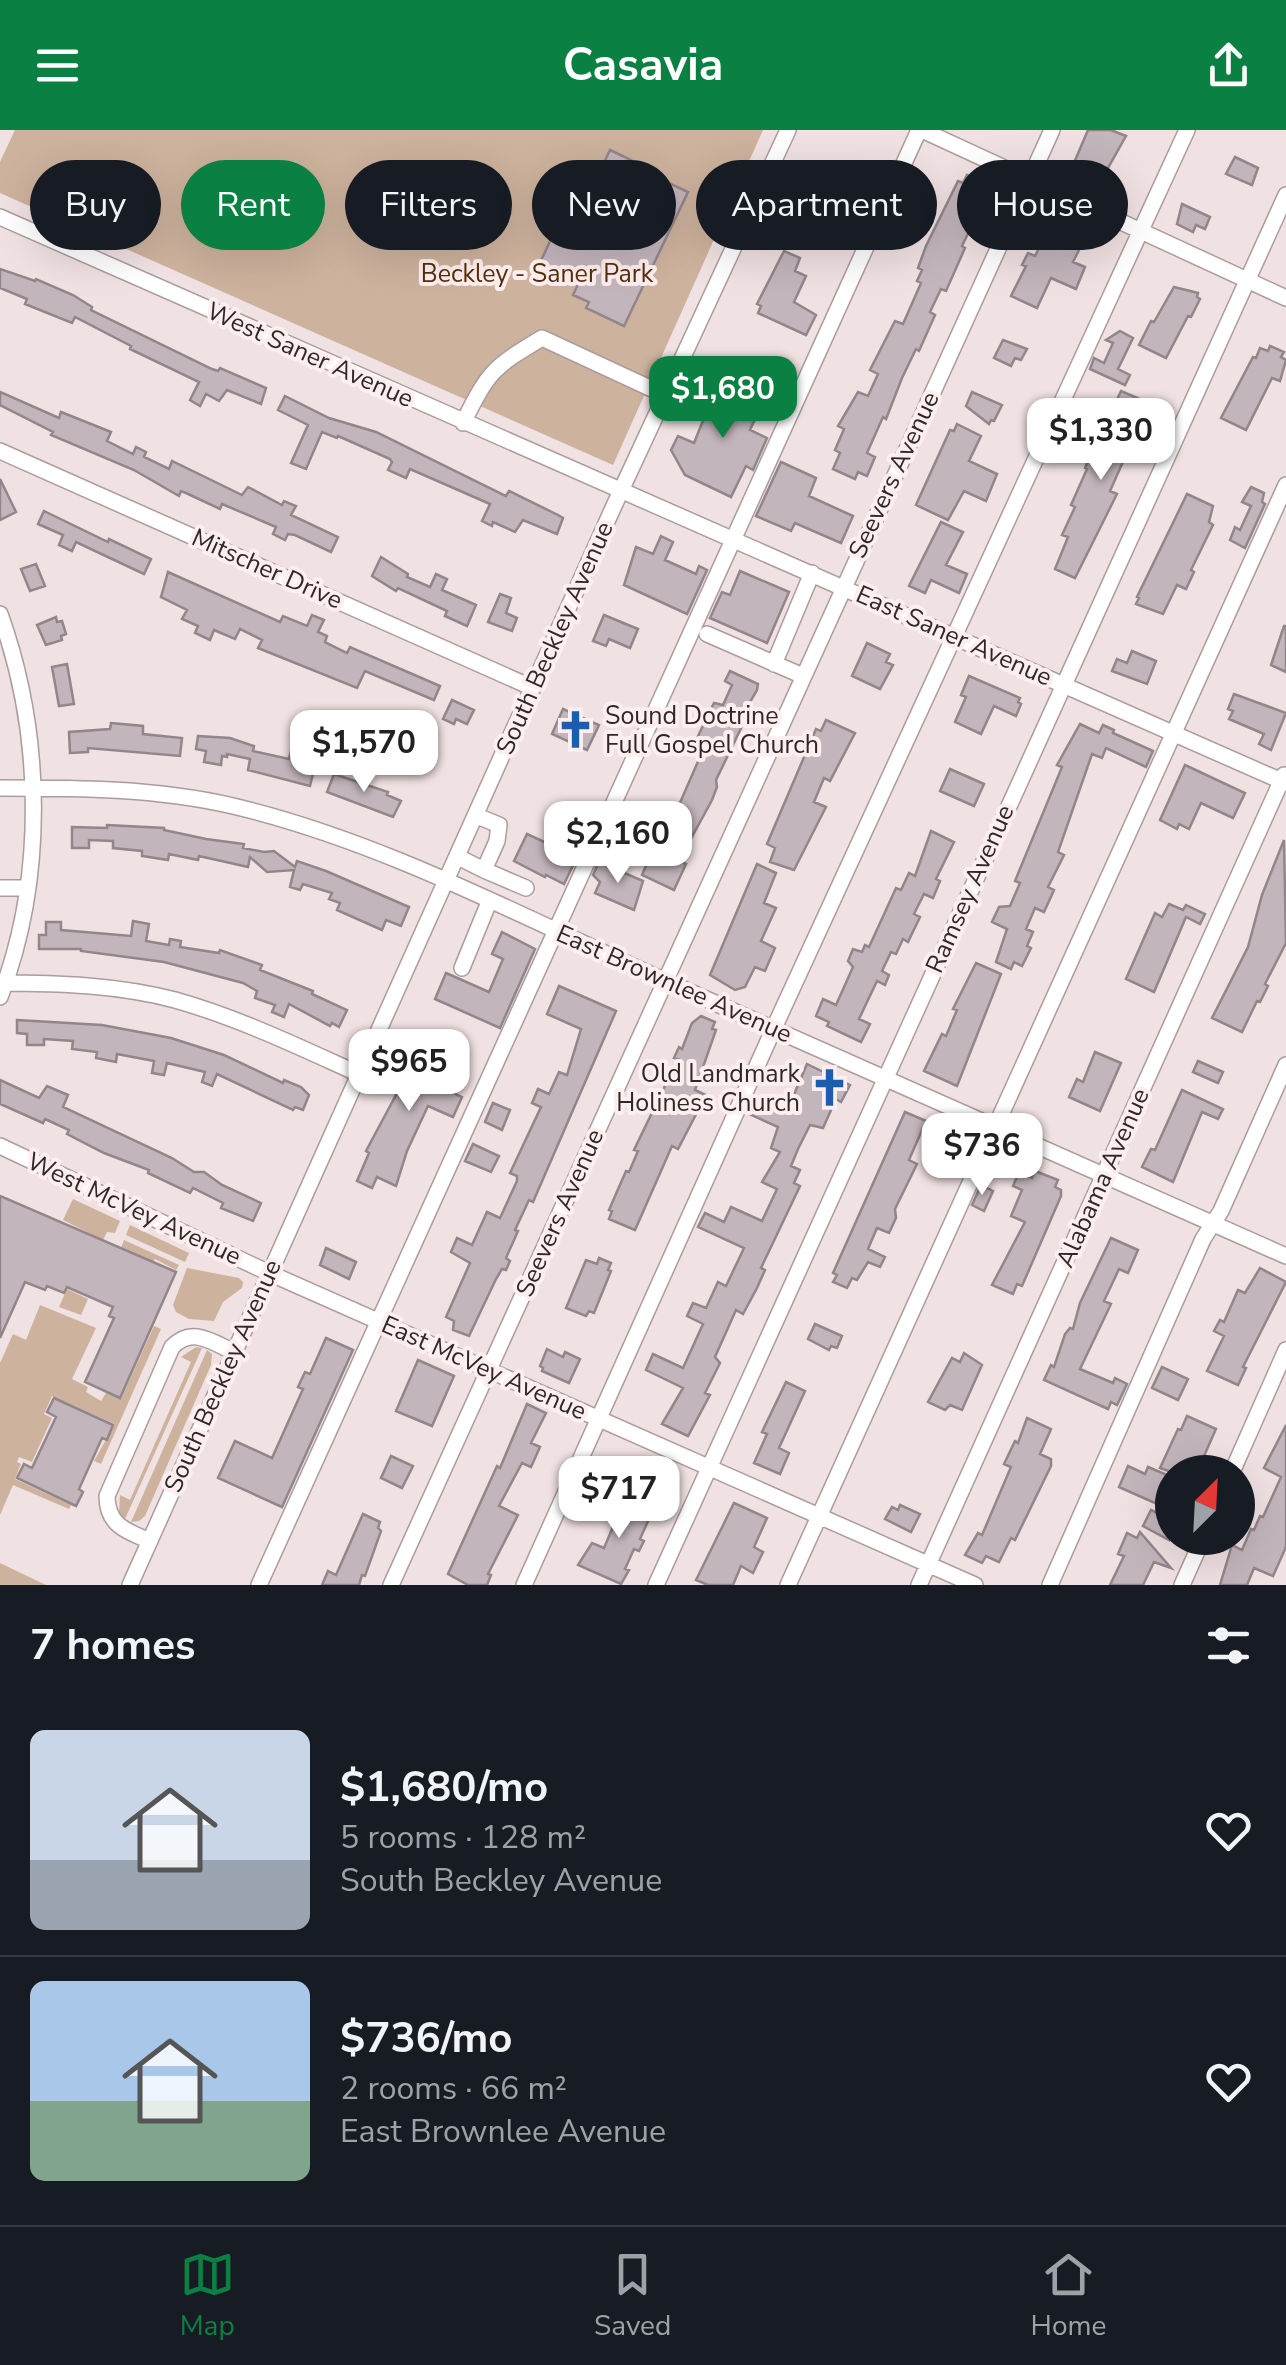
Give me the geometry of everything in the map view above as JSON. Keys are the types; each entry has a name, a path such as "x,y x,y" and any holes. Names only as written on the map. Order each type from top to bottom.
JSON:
{"street":[{"name":"South Beckley Avenue","path":"130,1585 788,130"},
{"path":"260,1585 920,130 985,160"},
{"name":"Seevers Avenue","path":"1038,160 1052,130"},
{"path":"524,1585 774,1028 1186,130"},
{"name":"Ramsey Avenue","path":"656,1585 1286,195"},
{"name":"West Saner Avenue","path":"0,217 622,491"},
{"path":"1128,225 1286,298"},
{"name":"Seevers Avenue","path":"392,1585 997,250"},
{"path":"464,423 483,383 497,365 542,338 667,396"},
{"name":"Mitscher Drive","path":"0,451 533,688"},
{"path":"788,1585 1286,486"},
{"name":"East Saner Avenue","path":"622,491 1174,734 1285,778"},
{"path":"774,664 812,573"},
{"path":"0,614 28,734 33,788 26,888 2,988 63,984 173,1000 226,1016 360,1074"},
{"path":"708,634 803,676"},
{"name":"Alabama Avenue","path":"919,1585 1285,778"},
{"name":"East Brownlee Avenue","path":"0,788 130,790 231,806 327,834 493,903 1286,1256"},
{"path":"477,816 499,826 484,870"},
{"path":"458,857 526,888"},
{"path":"462,968 508,880"},
{"path":"0,888 26,888"},
{"path":"1050,1585 1286,1065"},
{"name":"West McVey Avenue","path":"0,1146 269,1273"},
{"name":"East McVey Avenue","path":"269,1273 974,1585"},
{"path":"150,1541 115,1523 107,1496 172,1347 184,1336 196,1335 234,1352"},
{"path":"1240,1455 1286,1350"},
{"path":"1182,1585 1195,1555"}],"green space":[{"name":"Beckley - Saner Park","path":"15,130 763,130 750,160 696,160 696,250 709,250 613,465 128,250 161,250 161,160 30,160 30,206 0,193 0,162"},
{"path":"73,1199 120,1221 115,1233 107,1232 103,1240 63,1220"},
{"path":"130,1225 189,1253 185,1262 126,1235"},
{"path":"124,1240 179,1265 176,1270 121,1248"},
{"path":"187,1268 243,1282 242,1288 223,1302 214,1321 189,1319 176,1312 173,1305"},
{"path":"67,1289 88,1299 81,1315 59,1307"},
{"path":"40,1305 96,1328 72,1379 88,1387 86,1392 101,1401 106,1393 121,1399 154,1326 161,1329 101,1464 94,1461 115,1424 52,1396 44,1414 52,1418 32,1462 19,1457 17,1462 21,1464 15,1479 71,1505 69,1509 13,1485 0,1515 0,1363 13,1334 26,1340"},
{"path":"196,1347 202,1348 125,1519 119,1513 120,1495 130,1500 191,1362 181,1357"},
{"path":"207,1350 212,1354 211,1365 145,1516 131,1522"},
{"path":"0,1563 46,1585 0,1585"}],"building":[{"path":"1088,130 1111,130 1126,136 1112,160 1075,160"},
{"path":"610,150 631,160 605,160"},
{"path":"1235,157 1258,168 1252,185 1226,174"},
{"path":"957,183 957,250 964,250 946,291 941,289 930,312 935,315 919,351 916,349 867,453 875,457 867,476 858,472 855,479 833,469 840,453 835,450 844,429 838,426 858,392 868,396 878,374 870,370 895,321 903,324 921,283 917,281 922,270 918,268 925,250 937,250 937,224"},
{"path":"676,186 688,192 676,217"},
{"path":"1182,204 1210,217 1205,229 1196,225 1193,232 1177,224"},
{"path":"546,250 660,250 624,326 586,308 589,302 573,295 579,282 540,263"},
{"path":"1038,250 1079,250 1073,262 1085,267 1076,289 1051,278 1037,308 1011,296 1028,253 1035,256"},
{"path":"784,251 800,258 795,271 806,276 794,302 816,315 806,335 758,313 761,306 757,304"},
{"path":"0,269 73,295 91,310 212,369 220,368 266,388 261,404 227,390 219,401 206,394 200,406 190,400 199,382 75,317 72,323 25,304 27,299 0,288"},
{"path":"1174,287 1198,293 1200,299 1166,358 1139,345"},
{"path":"1120,331 1133,338 1118,369 1130,375 1125,385 1090,369 1094,358 1104,363 1113,343 1106,340"},
{"path":"1003,340 1027,349 1021,360 1015,358 1011,366 994,358"},
{"path":"1270,346 1284,352 1281,357 1286,360 1280,381 1272,378 1246,430 1221,418 1253,357 1260,348 1268,351"},
{"path":"719,381 763,402 750,430 767,438 753,470 746,466 731,497 685,475 671,450 678,436 694,443"},
{"path":"1121,391 1149,403 1148,409 1136,436 1139,438 1130,456 1126,455 1110,491 1117,494 1075,578 1055,569 1068,537 1062,535 1093,450 1098,452 1118,412 1112,410"},
{"path":"0,392 59,418 61,412 111,432 107,441 133,454 136,447 146,452 144,457 169,469 172,461 242,495 248,487 282,505 284,501 296,506 291,515 338,537 331,552 295,535 288,534 285,540 273,534 276,527 222,504 220,509 181,491 179,496 134,470 51,435 53,432 0,405"},
{"path":"972,392 1002,405 994,421 989,424 966,406"},
{"path":"285,396 329,418 376,432 506,496 509,491 558,515 563,518 557,534 523,520 515,532 493,522 492,526 482,521 490,504 410,469 406,478 388,470 390,459 338,436 322,432 306,469 291,463 308,425 278,410"},
{"path":"957,424 981,436 969,461 997,474 986,501 964,491 948,520 916,505 950,430 954,431"},
{"path":"781,462 816,478 809,496 853,516 841,543 795,523 791,531 756,516"},
{"path":"0,479 16,512 0,520"},
{"path":"1251,487 1264,493 1265,504 1245,548 1230,540 1235,527 1240,530 1251,506 1242,502"},
{"path":"1187,494 1213,506 1209,522 1213,525 1186,589 1177,585 1163,614 1136,604 1137,597"},
{"path":"44,511 151,559 144,574 76,542 72,551 59,545 63,535 38,524"},
{"path":"941,522 963,532 946,565 967,574 959,593 931,580 925,593 909,586"},
{"path":"661,536 673,542 665,560 696,574 699,566 707,570 687,614 624,585 636,547 653,554"},
{"path":"381,557 407,577 430,587 436,574 447,579 442,590 476,605 467,626 445,616 447,611 398,588 396,591 372,576"},
{"path":"36,564 45,586 30,591 21,569"},
{"path":"740,571 789,592 767,643 710,618 722,592 730,595"},
{"path":"168,572 280,622 283,616 307,626 312,615 324,620 318,632 327,636 325,642 347,653 350,647 440,686 434,700 365,671 357,688 258,648 262,640 240,629 235,639 214,630 210,640 195,633 198,626 182,619 187,610 161,597"},
{"path":"500,594 511,598 506,613 517,618 512,631 488,622"},
{"path":"604,615 638,629 630,648 609,639 606,646 593,641"},
{"path":"56,617 57,622 62,621 66,634 61,636 62,640 46,645 37,625"},
{"path":"1286,626 1286,672 1271,665"},
{"path":"867,643 890,654 886,662 893,665 880,689 852,676"},
{"path":"1132,651 1156,661 1147,684 1112,671 1117,659 1127,663"},
{"path":"67,664 74,704 59,706 52,667"},
{"path":"730,671 758,684 757,690 716,780 712,800 687,846 681,862 686,864 674,890 642,875 659,825 669,828 703,750 694,746 699,734 714,703 723,705 732,685 725,681"},
{"path":"969,676 1020,698 1016,716 994,706 981,734 955,722 966,697 961,695"},
{"path":"1234,694 1286,713 1271,750 1259,744 1264,734 1229,719"},
{"path":"452,700 474,710 467,724 443,719"},
{"name":"Sound Doctrine Full Gospel Church","path":"563,709 599,725 587,750 552,734"},
{"path":"826,720 855,733 830,781 824,778 814,802 826,807 794,870 770,862 775,848 767,844 816,729 821,731"},
{"path":"111,723 143,726 143,734 182,738 180,756 88,748 88,752 70,753 69,732 110,729"},
{"path":"1080,724 1099,733 1103,725 1153,751 1146,767 1106,748 1102,758 1092,754 1058,852 1064,855 1048,887 1054,890 1044,912 1035,908 1026,929 1033,932 1027,946 1031,948 1022,966 1014,962 1011,969 996,962 1007,929 992,922 999,907 1010,906 1020,883 1015,881 1062,767 1057,765"},
{"path":"198,736 230,738 254,746 253,751 289,759 291,751 308,755 306,763 315,765 310,786 248,770 250,759 227,754 222,756 221,765 204,762 206,751 196,749"},
{"path":"1185,765 1245,793 1233,818 1201,803 1189,829 1179,824 1177,829 1160,820"},
{"path":"950,769 984,784 974,806 940,791"},
{"path":"334,774 388,792 387,795 401,801 393,817 327,792"},
{"path":"72,827 164,828 244,844 243,848 274,851 295,867 297,861 326,871 409,907 401,926 386,920 382,930 337,910 340,903 329,899 332,893 303,884 300,890 290,887 294,870 267,872 250,857 248,867 199,856 198,860 169,854 168,860 142,856 142,851 113,848 113,841 89,840 89,848 72,848"},
{"path":"931,831 954,842 936,879 940,881 933,898 924,894 914,914 920,917 908,942 903,939 896,954 891,952 882,971 889,975 885,985 877,981 859,1019 870,1024 861,1042 827,1026 829,1022 816,1016 823,999 836,1005 853,967 848,961 853,949 862,952 865,945 869,947 896,888 901,890 909,873 915,876"},
{"path":"527,834 577,857 564,884 514,861"},
{"path":"1284,840 1286,943 1242,1032 1212,1018 1248,947 1262,895"},
{"path":"599,862 643,881 634,910 595,893 600,882 593,875"},
{"path":"757,864 776,873 764,903 776,908 761,941 775,948 765,971 755,967 745,987 735,990 710,975"},
{"path":"1169,904 1183,910 1186,905 1205,914 1200,924 1186,917 1154,992 1126,979 1155,913 1162,917"},
{"path":"133,921 149,924 146,941 169,945 170,939 181,941 180,947 219,953 220,950 262,965 260,970 313,991 312,994 347,1010 339,1027 289,1004 284,1017 272,1012 275,1005 255,998 257,991 243,983 164,962 81,949 39,949 39,935 46,935 46,922 61,922 61,930 131,936"},
{"path":"502,932 535,949 500,1028 435,999 446,973 489,992 503,959 492,954"},
{"path":"976,963 1001,974 957,1086 924,1071 942,1034 946,1036 957,1010 953,1009"},
{"path":"559,986 616,1011 533,1202 529,1200 515,1230 518,1231 506,1258 510,1261 506,1270 502,1269 496,1279 469,1336 453,1330 454,1321 446,1317 470,1263 451,1252 457,1238 472,1245 487,1212 500,1218 517,1181 517,1176 510,1173 541,1107 532,1103 538,1089 549,1094 559,1072 567,1075 581,1029 547,1014"},
{"path":"701,1016 715,1022 712,1029 716,1030 695,1090 706,1095 678,1149 672,1146 635,1230 609,1219 609,1210 678,1059 674,1058 679,1047 682,1049 692,1023"},
{"path":"17,1020 102,1025 171,1038 224,1055 283,1083 284,1080 301,1087 309,1095 303,1110 293,1110 217,1074 212,1086 202,1082 205,1072 167,1063 164,1075 152,1073 154,1061 117,1054 116,1062 96,1058 97,1052 72,1049 73,1041 44,1039 44,1045 27,1045 27,1034 17,1033"},
{"path":"426,1039 453,1052 438,1086 462,1097 453,1117 428,1106 396,1186 377,1177 372,1188 357,1181 369,1153 366,1151"},
{"path":"1095,1052 1121,1063 1100,1111 1069,1097 1077,1079 1083,1082"},
{"path":"1198,1061 1223,1072 1218,1083 1193,1072"},
{"path":"807,1064 850,1085 841,1102 836,1099 823,1128 810,1125 798,1149 791,1166 800,1170 794,1183 800,1186 761,1268 765,1270 757,1288 743,1314 736,1310 715,1357 720,1363 705,1393 710,1395 688,1436 662,1424 683,1388 646,1370 653,1354 683,1368 703,1324 687,1316 693,1303 706,1308 718,1282 726,1286 744,1248 698,1227 705,1213 724,1222 731,1207 762,1221 777,1189 762,1182 780,1152 771,1148 778,1127 749,1114 757,1098 787,1111"},
{"path":"0,1080 39,1098 47,1086 68,1095 63,1107 194,1172 204,1172 261,1203 253,1221 221,1208 223,1203 193,1188 190,1193 148,1173 149,1170 104,1153 67,1134 69,1130 0,1104"},
{"path":"1182,1090 1223,1109 1218,1119 1202,1112 1173,1182 1142,1167 1151,1149 1155,1150"},
{"path":"493,1103 510,1110 502,1130 485,1122"},
{"path":"905,1112 926,1121 909,1160 917,1164 895,1209 896,1218 889,1233 877,1228 868,1249 885,1257 880,1267 868,1262 847,1288 833,1282 837,1275 833,1273"},
{"path":"473,1144 499,1156 491,1172 465,1161"},
{"path":"1035,1171 1058,1180 1055,1187 1061,1190 1061,1196 1022,1286 1017,1284 1013,1294 992,1285 1025,1222 1011,1216 1022,1190 1013,1186 1019,1172 1032,1178"},
{"path":"981,1185 993,1191 984,1211 972,1205"},
{"path":"0,1196 176,1272 120,1398 85,1382 114,1318 109,1316 113,1307 67,1287 64,1293 25,1282 0,1338"},
{"path":"1111,1238 1138,1250 1128,1273 1119,1269 1104,1301 1111,1304 1080,1369 1113,1383 1115,1378 1127,1384 1117,1405 1111,1402 1108,1409 1044,1380 1051,1365 1054,1367 1065,1334 1073,1329 1080,1303"},
{"path":"326,1248 356,1262 349,1279 320,1265"},
{"path":"599,1258 611,1263 611,1271 594,1313 589,1311 586,1316 566,1308 586,1260 597,1264"},
{"path":"1260,1268 1286,1282 1243,1367 1246,1368 1238,1385 1207,1371 1224,1336 1214,1331 1220,1320 1224,1322 1238,1290 1245,1293"},
{"path":"815,1324 842,1336 837,1348 831,1346 829,1350 808,1339"},
{"path":"326,1338 353,1350 282,1507 218,1478 235,1441 272,1458 303,1389 298,1387 305,1372 310,1374"},
{"path":"547,1349 563,1357 565,1352 580,1359 569,1383 542,1371 540,1366"},
{"path":"964,1353 982,1365 962,1410 950,1405 945,1410 928,1402 952,1358 960,1362"},
{"path":"418,1360 454,1376 432,1426 396,1411"},
{"path":"1162,1367 1188,1379 1178,1400 1152,1388"},
{"path":"786,1382 805,1391 779,1448 789,1453 780,1474 754,1463 767,1434 762,1432"},
{"path":"54,1398 113,1425 107,1440 102,1438 79,1489 83,1492 76,1506 17,1478 24,1464 32,1468 56,1417 47,1412"},
{"path":"527,1404 546,1413 531,1443 540,1447 531,1467 522,1463 499,1506 518,1515 488,1574 491,1575 487,1585 468,1585 448,1574"},
{"path":"1187,1416 1216,1429 1205,1455 1166,1455 1178,1429 1181,1430"},
{"path":"1027,1418 1051,1429 1040,1454 1051,1459 1051,1466 1015,1540 1011,1538 999,1562 986,1556 982,1563 965,1555 978,1533 982,1535 1011,1467 1004,1464 1015,1441 1018,1443"},
{"path":"1286,1425 1286,1547 1273,1576 1254,1568 1247,1585 1220,1585 1229,1555 1255,1555 1255,1528 1281,1477 1264,1468"},
{"path":"391,1456 413,1466 402,1488 381,1478"},
{"path":"1128,1466 1145,1474 1148,1467 1155,1470 1155,1503 1119,1487"},
{"path":"623,1493 653,1510 640,1539 644,1541 639,1551 634,1549 621,1584 578,1565 592,1543 604,1548"},
{"path":"734,1503 767,1518 754,1547 763,1552 753,1573 741,1566 733,1585 708,1585 696,1580"},
{"path":"900,1505 920,1514 911,1532 885,1519 892,1507 898,1510"},
{"path":"1151,1510 1155,1512 1155,1532 1143,1526"},
{"path":"363,1514 380,1522 381,1531 365,1576 362,1575 359,1585 322,1585 328,1571 336,1575"},
{"path":"1140,1532 1155,1549 1155,1555 1160,1555 1171,1568 1154,1562 1143,1585 1110,1585 1124,1556 1118,1554 1127,1533 1137,1538"}],"place":[{"name":"Sound Doctrine Full Gospel Church","path":"575,730"},
{"name":"Old Landmark Holiness Church","path":"830,1088"}]}
